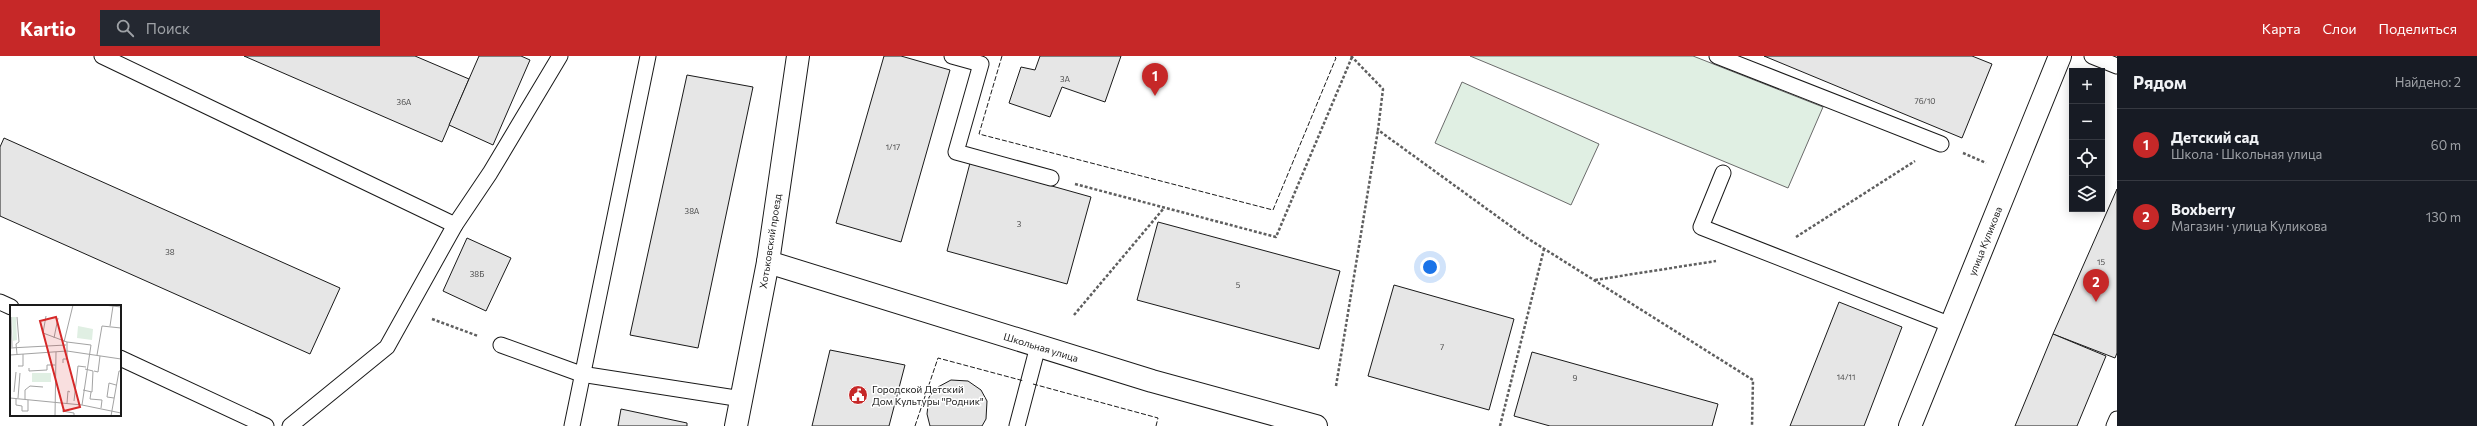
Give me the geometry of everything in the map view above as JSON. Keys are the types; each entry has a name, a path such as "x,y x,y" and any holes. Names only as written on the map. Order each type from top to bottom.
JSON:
{"main road":[{"name":"Хотьковский проезд","path":"736,426 768,262 798,56"},
{"name":"улица Куликова","path":"1910,426 2060,56"},
{"name":"Школьная улица","path":"768,262 1152,381 1316,426"}],"lane":[{"path":"102,56 455,225"},
{"path":"290,426 387,347 455,225 490,173 560,56"},
{"path":"572,426 581,374 648,56"},
{"path":"952,56 981,64 956,152 1051,178"},
{"path":"1717,56 1941,144"},
{"path":"2092,56 2117,66"},
{"path":"1724,173 1701,226 1951,325"},
{"path":"0,302 10,307"},
{"path":"500,345 581,374 742,399"},
{"path":"1017,426 1038,346"},
{"path":"121,358 266,426"},
{"path":"2114,426 2117,419"}],"path":[{"path":"1051,178 1276,237 1352,56 1383,89 1378,130 1336,386"},
{"path":"1378,130 1544,249 1753,380 1752,426"},
{"path":"1074,315 1164,208"},
{"path":"1500,426 1544,249"},
{"path":"408,310 500,345"}],"green space":[{"path":"1470,56 1693,56 1823,107 1788,188"},
{"path":"1462,82 1599,144 1571,205 1435,143"}],"building":[{"path":"244,56 415,56 469,79 442,142"},
{"path":"479,56 521,56 530,60 493,145 449,125"},
{"path":"884,56 901,56 950,70 901,242 836,223"},
{"path":"1040,56 1121,56 1105,102 1062,87 1050,117 1009,103 1021,67 1035,70"},
{"path":"1764,56 1972,56 1992,64 1962,138"},
{"path":"687,75 753,87 698,348 630,335"},
{"path":"4,138 340,288 310,354 0,216 0,147"},
{"path":"970,163 1091,197 1067,284 947,251"},
{"path":"2117,189 2117,353 2115,358 2053,334"},
{"path":"1158,222 1340,271 1319,349 1137,300"},
{"path":"467,238 511,258 486,311 443,291"},
{"path":"1394,285 1514,319 1489,410 1368,376"},
{"path":"1839,302 1902,327 1864,426 1790,426"},
{"path":"2053,334 2106,356 2077,426 2015,426"},
{"name":"Городской Детский Дом Культуры \"Родник\"","path":"830,350 905,365 889,426 812,426"},
{"path":"1532,352 1718,404 1712,426 1550,426 1514,416"},
{"path":"951,380 968,381 981,390 987,401 986,419 982,426 930,426 927,414 929,397 938,387"},
{"path":"621,409 687,423 687,426 618,426"}],"fence":[{"path":"1002,56 979,134 1273,210 1336,58 1334,56"},
{"path":"915,426 938,358 1024,381"},
{"path":"1033,384 1158,418 1156,426"}],"place":[{"name":"Детский сад","path":"1155,96"},
{"name":"Boxberry","path":"2096,302"},
{"name":"Городской Детский Дом Культуры \"Родник\"","path":"858,395"}]}
